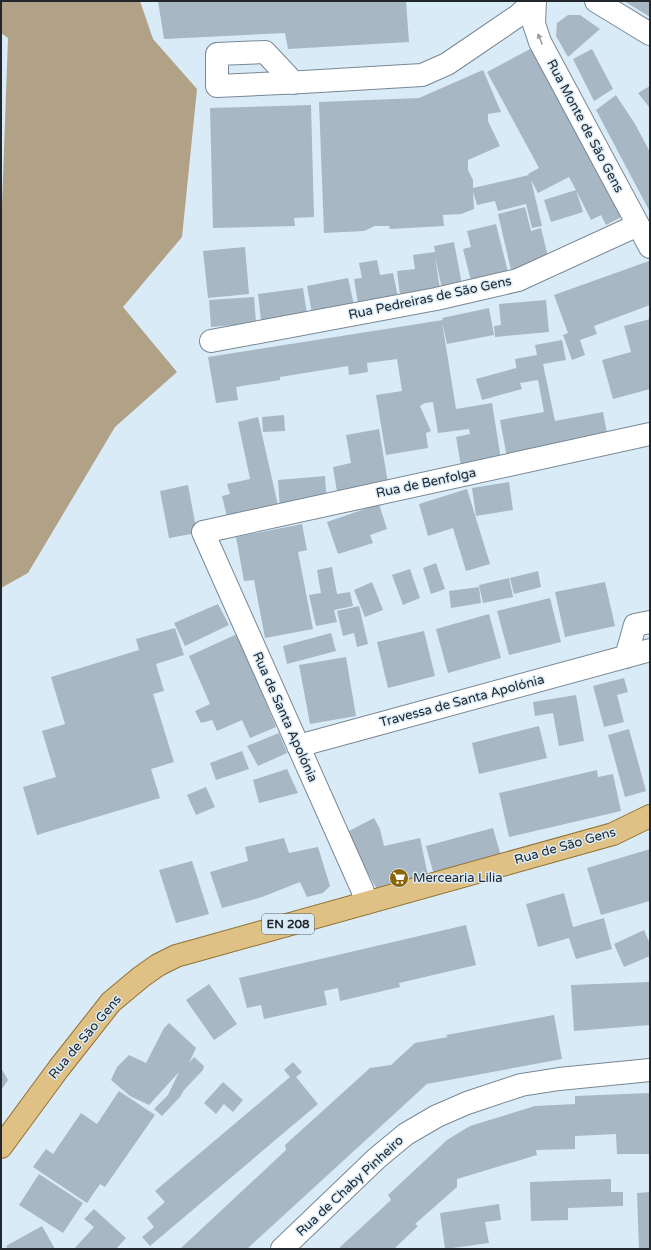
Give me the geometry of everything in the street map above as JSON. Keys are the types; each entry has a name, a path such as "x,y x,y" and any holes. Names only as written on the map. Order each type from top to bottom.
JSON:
{"main road":[{"name":"Rua de São Gens","path":"1,1146 59,1068 111,1002 158,965 176,956 613,834 650,816"}],"street":[{"path":"294,82 422,75 447,64 519,15 534,1"},
{"name":"Rua Monte de São Gens","path":"534,1 534,24 540,42 650,247"},
{"path":"596,1 650,34"},
{"name":"Rua Pedreiras de São Gens","path":"211,341 436,299 518,280 638,225"},
{"name":"Rua de Benfolga","path":"203,532 650,434"},
{"name":"Rua de Santa Apolónia","path":"203,532 362,888 366,902"},
{"path":"626,657 635,625 650,622"},
{"name":"Travessa de Santa Apolónia","path":"298,746 650,650"},
{"name":"Rua de Chaby Pinheiro","path":"282,1249 377,1158 406,1134 437,1116 467,1103 520,1085 559,1079 650,1070"}],"shaded area":[{"path":"1,1 140,1 153,39 197,89 182,237 123,307 177,372 115,427 28,573 1,588 1,233 8,38 1,33"}],"building":[{"path":"158,1 406,1 409,42 288,49 285,33 164,39"},
{"path":"624,1 650,1 650,17"},
{"path":"568,15 580,15 600,29 568,57 556,36 557,23"},
{"path":"532,48 623,216 606,225 601,215 591,220 569,177 538,193 531,180 542,226 532,228 526,204 498,211 495,201 477,205 473,191 474,209 461,214 443,215 444,226 390,229 389,226 375,226 364,231 324,233 319,102 419,98 483,70 501,112 488,114 488,121 500,146 468,160 468,170 473,180 473,188 529,175 528,174 539,168 487,72"},
{"path":"592,49 613,89 594,101 573,59"},
{"path":"650,86 650,108 638,93"},
{"path":"616,95 635,124 650,152 650,212 596,110"},
{"path":"311,105 314,217 294,218 295,226 213,228 210,108"},
{"path":"576,190 583,212 551,222 544,200"},
{"path":"525,207 531,231 541,228 549,261 511,270 498,214"},
{"path":"496,224 508,272 471,281 463,249 471,247 467,231"},
{"path":"454,242 462,285 442,289 435,256 440,290 400,295 397,271 415,269 413,255 435,252 434,246"},
{"path":"245,247 249,294 208,298 203,251"},
{"path":"377,260 380,275 393,273 398,297 358,304 354,279 362,278 359,263"},
{"path":"649,261 650,305 594,326 597,334 580,340 585,355 572,360 563,335 568,333 554,295"},
{"path":"348,278 354,305 312,313 307,286"},
{"path":"303,288 307,314 261,320 258,294"},
{"path":"254,297 256,323 211,327 209,300"},
{"path":"546,300 549,332 495,337 494,326 501,325 499,304"},
{"path":"489,308 494,335 447,344 442,322 456,409 492,403 502,466 462,472 456,437 470,434 469,429 438,433 433,402 425,403 420,406 431,431 426,433 428,448 386,455 376,395 402,391 397,359 367,363 368,372 349,375 348,366 280,377 280,380 236,387 238,400 216,403 208,357 443,320 442,318"},
{"path":"650,319 650,389 613,399 602,360 631,352 624,326"},
{"path":"562,340 566,360 543,364 555,421 603,412 609,443 508,463 500,420 544,412 538,380 520,383 522,389 482,400 476,379 516,368 517,373 515,359 537,355 535,345"},
{"path":"284,415 285,431 263,432 262,417"},
{"path":"258,417 280,514 229,525 222,496 230,494 227,484 250,479 238,422"},
{"path":"379,429 389,489 338,498 333,467 351,463 346,435"},
{"path":"325,476 327,506 280,510 278,480"},
{"path":"509,482 513,510 476,516 472,488"},
{"path":"188,485 197,533 169,538 160,491"},
{"path":"467,489 490,564 466,571 453,528 428,536 419,504"},
{"path":"379,504 387,529 370,535 373,543 338,554 327,522"},
{"path":"302,524 307,550 298,552 313,629 265,638 254,580 244,581 236,537"},
{"path":"436,563 445,589 431,594 423,568"},
{"path":"332,567 337,594 350,592 353,606 334,610 337,622 316,626 309,595 321,593 317,570"},
{"path":"410,569 420,598 403,605 392,575"},
{"path":"538,571 541,587 514,594 510,578"},
{"path":"509,578 513,597 483,603 479,585"},
{"path":"372,582 383,610 365,617 354,590"},
{"path":"605,582 615,626 565,637 555,592"},
{"path":"479,587 481,603 451,608 449,591"},
{"path":"550,598 561,642 509,655 497,611"},
{"path":"218,604 229,625 185,646 174,623"},
{"path":"359,606 368,644 357,647 354,633 343,636 337,611"},
{"path":"489,614 501,658 448,673 436,629"},
{"path":"175,628 184,655 156,664 164,691 153,694 174,762 151,769 160,798 37,835 23,787 56,777 42,731 65,724 51,677 139,650 136,639"},
{"path":"424,631 435,676 388,688 377,642"},
{"path":"331,633 336,651 287,664 283,646"},
{"path":"237,634 276,727 250,738 242,720 217,731 212,720 201,723 195,711 210,704 189,656"},
{"path":"346,657 356,716 310,724 299,665"},
{"path":"624,678 628,692 617,695 624,722 604,727 593,686"},
{"path":"576,695 584,741 559,746 553,713 535,716 533,702"},
{"path":"539,726 547,758 479,774 472,743"},
{"path":"629,729 646,791 625,797 608,735"},
{"path":"279,733 287,753 258,766 247,746"},
{"path":"242,751 249,769 216,780 210,763"},
{"path":"287,769 298,793 259,803 253,780"},
{"path":"597,770 598,777 613,774 621,811 509,837 499,793"},
{"path":"206,787 215,807 196,815 187,795"},
{"path":"374,818 380,829 384,846 420,838 428,876 378,891 345,833"},
{"path":"493,828 501,856 434,875 426,846"},
{"path":"284,838 289,853 318,847 330,886 323,893 307,897 300,882 262,897 222,908 210,872 248,861 245,847"},
{"path":"650,849 650,901 601,915 587,868"},
{"path":"192,861 209,914 176,923 159,870"},
{"path":"564,893 573,927 604,918 612,949 576,959 569,938 538,947 526,904"},
{"path":"466,925 476,965 399,983 400,987 340,1001 338,988 324,991 327,1005 264,1019 261,1005 247,1008 239,978"},
{"path":"644,930 650,944 650,956 624,967 614,944"},
{"path":"650,982 650,1025 574,1031 571,985"},
{"path":"209,984 237,1024 214,1040 186,1000"},
{"path":"554,1015 562,1059 427,1084 247,1249 180,1249 286,1150 285,1145 370,1068 391,1065 415,1043 448,1037 446,1035"},
{"path":"169,1023 196,1048 189,1063 194,1057 204,1066 203,1070 162,1116 154,1109 168,1095 179,1072 149,1105 130,1096 111,1080 117,1067 129,1055 146,1063 164,1028"},
{"path":"293,1062 302,1072 296,1077 318,1104 150,1246 142,1237 154,1227 147,1218 165,1202 155,1191 290,1077 284,1070"},
{"path":"1,1068 8,1080 1,1090"},
{"path":"223,1082 243,1100 233,1112 224,1104 216,1114 204,1103"},
{"path":"119,1091 155,1115 105,1187 100,1184 87,1203 33,1167 46,1149 53,1154 81,1113 97,1124"},
{"path":"650,1093 650,1154 617,1154 616,1134 575,1136 575,1149 536,1150 537,1155 457,1179 457,1187 415,1224 418,1226 394,1249 338,1249 391,1200 388,1195 447,1140 470,1126 535,1106 575,1104 575,1096"},
{"path":"39,1174 83,1203 63,1233 19,1205"},
{"path":"611,1179 611,1192 623,1192 623,1206 568,1208 568,1220 531,1221 530,1182"},
{"path":"650,1192 650,1249 639,1249 637,1193"},
{"path":"499,1204 501,1220 485,1222 489,1243 445,1249 440,1213"},
{"path":"94,1209 126,1238 116,1249 74,1249 94,1227 84,1219"},
{"path":"42,1226 55,1249 8,1249 6,1246"}],"place":[{"name":"Mercearia Lilia","path":"399,878"}]}
